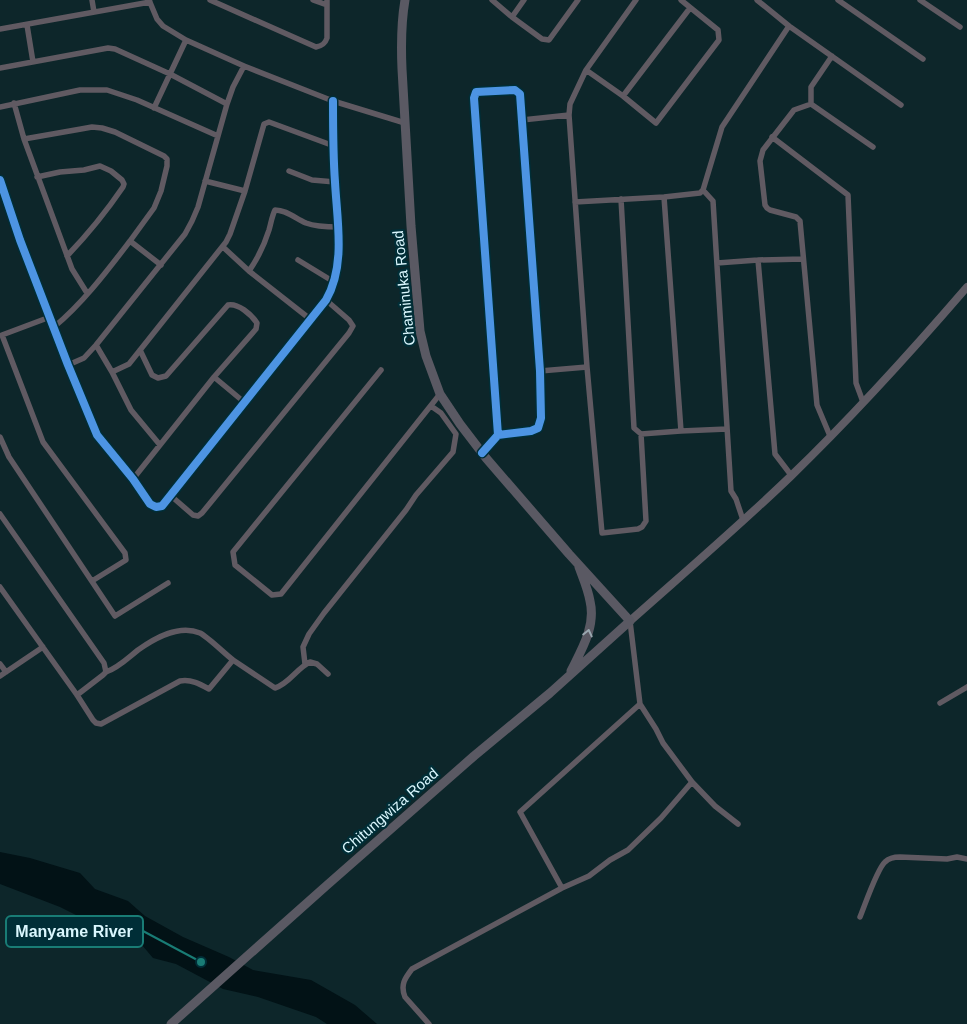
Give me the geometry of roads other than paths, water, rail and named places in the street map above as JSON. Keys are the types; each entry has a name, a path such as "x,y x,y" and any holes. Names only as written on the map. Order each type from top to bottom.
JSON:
{"main road":[{"name":"Chaminuka Road","path":"405,0 401,48 405,123 420,331 426,356 440,394 482,453 630,621"},
{"path":"630,621 791,475 863,402 967,287"},
{"path":"568,677 586,642 591,615 591,602 577,562"},
{"name":"Chitungwiza Road","path":"170,1024 630,621"}],"street":[{"path":"92,0 94,12"},
{"path":"211,0 316,47 326,42 327,38 327,3 313,0"},
{"path":"492,0 542,40 549,40 578,0"},
{"path":"512,17 524,0"},
{"path":"586,70 656,122 718,40 718,30 681,0"},
{"path":"757,0 789,26 901,105"},
{"path":"838,0 923,59"},
{"path":"920,0 960,28"},
{"path":"0,29 149,1 157,19 163,26 186,40 244,66 333,101 405,123"},
{"path":"635,1 586,70 570,104 569,115 587,367 602,533 638,529 646,521 641,434"},
{"path":"623,96 690,8"},
{"path":"27,25 33,62"},
{"path":"575,202 700,193 703,190 722,127 789,26"},
{"path":"154,108 186,40"},
{"path":"0,68 108,48 116,49 170,74 227,104"},
{"path":"811,104 811,87 832,56"},
{"path":"68,365 84,358 96,345 185,234 198,207 227,104 244,66"},
{"path":"0,107 80,90 107,90 218,136"},
{"path":"482,453 498,434 474,98 476,92 515,90 520,94 540,371 541,418 538,428 531,431 498,434"},
{"path":"0,180 20,240 97,435 133,479 150,504 156,507 162,506 326,300 334,282 339,227 335,182 333,101"},
{"path":"14,103 24,139 67,256 72,269 87,293"},
{"path":"811,104 794,110 763,150 760,162 766,207 770,210 796,216 801,223 817,405 830,436"},
{"path":"811,104 873,147"},
{"path":"522,120 569,115"},
{"path":"112,372 129,364 223,247 230,234 263,126 269,122 334,146"},
{"path":"24,139 87,128 102,128 115,132 164,156 168,162 154,208 130,241 87,293 63,320 54,327"},
{"path":"772,137 848,195 856,383 863,402"},
{"path":"37,176 100,166 111,171 124,184 93,228 67,256"},
{"path":"289,170 312,180 335,182"},
{"path":"205,181 244,191"},
{"path":"703,190 713,201 731,491 736,499 743,520"},
{"path":"664,197 681,431"},
{"path":"621,199 634,428 641,434 727,429"},
{"path":"249,271 259,257 275,210 281,210 306,223 339,227"},
{"path":"130,241 161,265"},
{"path":"223,247 249,271 310,320"},
{"path":"716,263 804,259"},
{"path":"298,260 334,282"},
{"path":"758,260 775,454 791,475"},
{"path":"170,495 193,515 198,516 202,514 350,333 353,326 349,320 326,300"},
{"path":"133,479 214,377 256,329 256,320 237,305 228,305 166,376 158,378 152,375 140,350"},
{"path":"50,317 1,332 43,442 125,553 126,560 92,581"},
{"path":"96,345 131,410 160,445"},
{"path":"540,371 587,367"},
{"path":"381,370 233,552 235,565 272,594 281,594 440,394"},
{"path":"214,377 244,402"},
{"path":"305,664 303,647 309,634 416,495 453,452 456,434 441,413 431,406"},
{"path":"0,437 8,457 115,616 168,582"},
{"path":"0,514 104,663 106,672"},
{"path":"0,587 96,724 100,724 180,681 187,680 209,689 233,660"},
{"path":"630,621 640,704 663,743 692,782 715,806 738,824"},
{"path":"77,695 140,648 170,632 186,630 201,633 233,660 275,688 281,686 305,664 310,662 317,664 328,674"},
{"path":"0,664 3,674 43,647"},
{"path":"940,703 967,687"},
{"path":"562,888 520,812 640,704"},
{"path":"429,1024 405,997 403,992 403,982 412,969 562,888 589,876 610,860 628,850 661,818 692,782"},
{"path":"860,917 884,862 900,856 947,859 957,857 967,859"}],"place":[{"name":"Manyame River","path":"201,962"}]}
